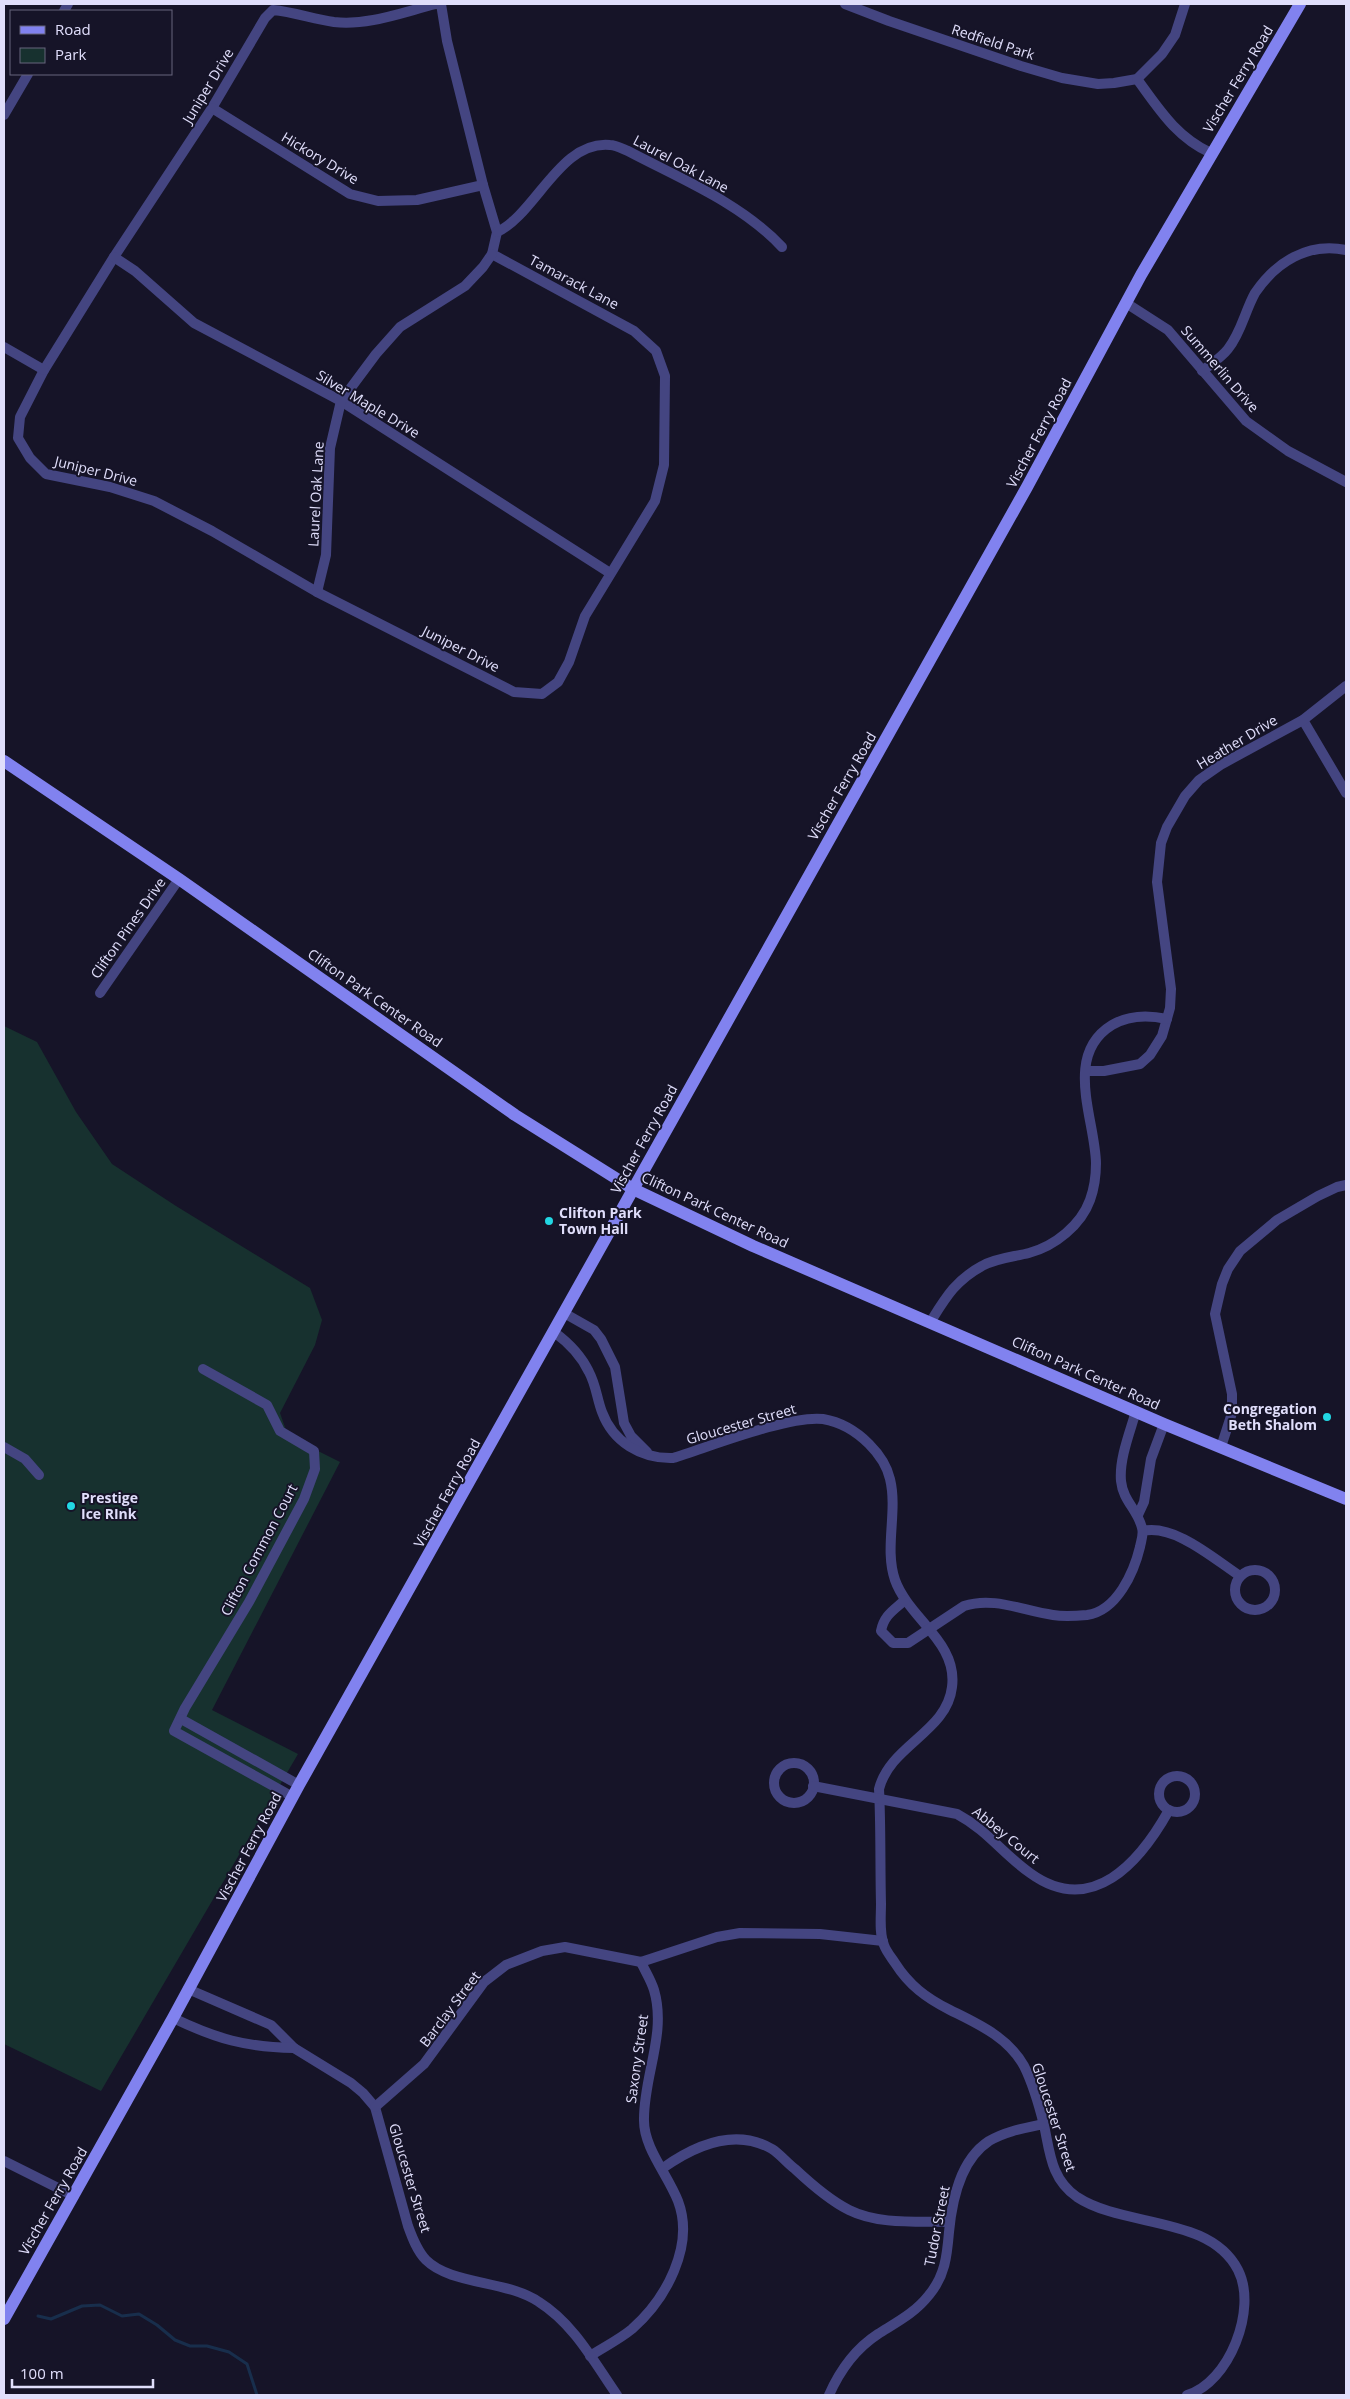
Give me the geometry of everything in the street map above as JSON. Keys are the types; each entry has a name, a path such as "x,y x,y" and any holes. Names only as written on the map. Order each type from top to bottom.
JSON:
{"street":[{"name":"Juniper Drive","path":"436,4 366,22 334,22 293,12 273,10 256,32 212,108 114,257 44,370 20,417 18,438 30,458 46,474 110,487 154,501 212,531 317,592 514,692 542,694 558,682 569,662 585,616 610,573"},
{"path":"441,4 447,41 483,186 497,232 492,254"},
{"name":"Redfield Park","path":"845,4 889,21 1062,78 1098,84 1137,78"},
{"path":"1185,4 1175,35 1162,54 1137,78 1170,124 1195,145 1211,153"},
{"name":"Vischer Ferry Road","path":"4,2319 173,2018 299,1785 554,1332 816,860 912,694 1126,303 1211,153 1300,4"},
{"path":"4,115 27,75"},
{"name":"Hickory Drive","path":"212,108 350,194 378,201 417,200 483,186"},
{"name":"Laurel Oak Lane","path":"497,232 515,220 571,158 592,146 610,145 628,151 737,209 757,222 782,247"},
{"path":"1202,371 1229,347 1255,294 1288,258 1306,252 1334,247 1346,250"},
{"name":"Laurel Oak Lane","path":"317,592 326,555 330,448 340,401 376,354 400,327 465,286 483,267 492,254"},
{"name":"Tamarack Lane","path":"492,254 634,331 656,351 659,359 665,376 664,465 655,501 610,573"},
{"name":"Silver Maple Drive","path":"114,257 135,271 194,323 340,401 610,573"},
{"name":"Summerlin Drive","path":"1126,303 1168,330 1246,421 1288,451 1346,482"},
{"path":"4,347 44,370"},
{"name":"Heather Drive","path":"1086,1071 1104,1071 1140,1064 1150,1055 1162,1036 1167,1018 1171,989 1157,882 1161,843 1167,827 1185,796 1199,780 1222,764 1302,720 1346,686"},
{"path":"1302,720 1346,793"},
{"name":"Clifton Park Center Road","path":"4,762 178,878 515,1115 633,1190 753,1246 931,1321 1164,1424 1346,1500"},
{"name":"Clifton Pines Drive","path":"100,993 178,878"},
{"path":"931,1321 954,1286 969,1275 983,1266 1002,1258 1031,1252 1049,1244 1065,1234 1081,1217 1094,1190 1096,1162 1085,1101 1089,1053 1103,1030 1119,1021 1136,1017 1167,1018"},
{"path":"1221,1447 1231,1420 1232,1394 1215,1314 1228,1269 1240,1251 1277,1220 1318,1196 1346,1185"},
{"path":"564,1313 594,1330 601,1339 615,1367 624,1423 631,1436 650,1455"},
{"name":"Gloucester Street","path":"554,1332 573,1347 583,1361 596,1387 601,1411 615,1436 626,1446 650,1455 673,1458 804,1419 822,1419 850,1428 873,1448 886,1467 890,1477 894,1500 891,1541 895,1580 905,1600 930,1629 950,1660 952,1687 950,1698 936,1721 898,1755 882,1778 880,1798 883,1941 904,1978 914,1988 931,2000 999,2036 1019,2058 1032,2087 1044,2124 1051,2162 1056,2175 1063,2185 1077,2196 1109,2212 1190,2232 1211,2242 1228,2255 1239,2271 1244,2292 1243,2321 1237,2343 1209,2381 1193,2394 1187,2395"},
{"name":"Clifton Common Court","path":"203,1369 267,1405 280,1431 314,1451 316,1469 304,1499 174,1731 293,1797"},
{"path":"905,1600 886,1616 882,1622 881,1631 893,1643 908,1643 964,1606 974,1603 1004,1604 1053,1616 1078,1616 1099,1612 1117,1597 1130,1574 1136,1561 1143,1531 1138,1515 1128,1504 1121,1480 1129,1434 1136,1411"},
{"path":"1138,1515 1144,1502 1151,1459 1164,1424"},
{"path":"4,1448 25,1460 39,1475"},
{"path":"1143,1531 1166,1531 1184,1540 1240,1576"},
{"path":"180,1719 299,1785"},
{"name":"Abbey Court","path":"813,1786 956,1814 975,1824 1010,1857 1044,1882 1062,1889 1082,1891 1098,1886 1117,1875 1135,1861 1154,1838 1169,1810"},
{"name":"Barclay Street","path":"374,2108 424,2064 484,1982 506,1965 542,1951 565,1947 641,1962 717,1937 740,1933 820,1934 883,1941"},
{"name":"Saxony Street","path":"590,2356 631,2330 652,2308 668,2284 678,2259 682,2235 682,2216 663,2168 652,2150 644,2131 646,2086 655,2052 658,2010 654,1989 641,1962"},
{"name":"Gloucester Street","path":"188,1989 271,2026 294,2048 351,2083 363,2093 374,2108 408,2226 415,2244 426,2260 443,2271 521,2292 539,2302 563,2319 617,2395"},
{"path":"173,2018 227,2041 272,2048 294,2048"},
{"name":"Tudor Street","path":"829,2395 844,2366 854,2354 876,2335 911,2314 929,2296 946,2263 955,2194 964,2171 978,2150 990,2141 1008,2132 1044,2124"},
{"path":"663,2168 687,2151 706,2143 723,2140 756,2142 772,2149 812,2184 850,2210 868,2217 950,2222"},
{"path":"4,2161 74,2196"}],"green space":[{"path":"4,1026 37,1042 76,1112 112,1164 176,1206 310,1288 322,1320 315,1345 280,1413 288,1436 340,1462 212,1710 298,1754 101,2091 4,2044"}],"waterway":[{"path":"38,2316 51,2319 82,2306 100,2305 122,2316 139,2314 157,2325 175,2340 190,2346 207,2346 229,2352 247,2364 257,2395"}],"place":[{"name":"Clifton Park Town Hall","path":"549,1221"},
{"name":"Congregation Beth Shalom","path":"1327,1417"},
{"name":"Prestige Ice RInk","path":"71,1506"}]}
